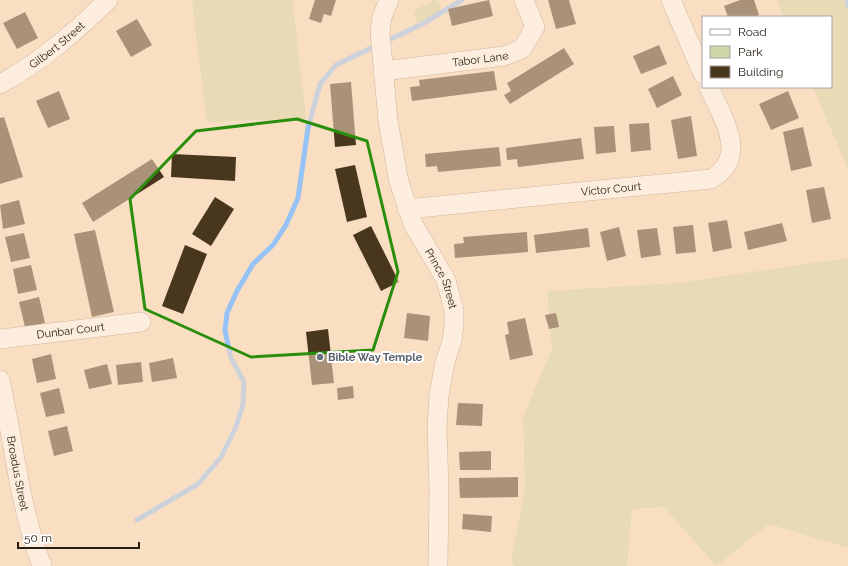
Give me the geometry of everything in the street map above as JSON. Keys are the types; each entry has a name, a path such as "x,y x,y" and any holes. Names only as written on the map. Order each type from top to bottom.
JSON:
{"street":[{"name":"Gilbert Street","path":"0,84 40,60 59,45 108,0"},
{"name":"Prince Street","path":"389,0 382,17 380,32 390,128 399,182 407,209 420,239 446,280 454,310 452,341 445,362 439,395 437,427 439,490 438,566"},
{"name":"Tabor Lane","path":"383,70 504,56 522,49 535,27 524,0"},
{"path":"671,0 702,72"},
{"name":"Victor Court","path":"407,209 711,179 720,174 726,166 732,146 730,136 709,88"},
{"name":"Dunbar Court","path":"0,339 141,322"},
{"name":"Broadus Street","path":"0,380 10,425 22,496 42,566"}],"highlighted area":[{"path":"297,119 367,141 398,272 373,350 251,357 145,309 130,199 196,131"}],"green space":[{"path":"194,0 294,0 293,5 306,118 207,122 192,3"},
{"path":"434,0 438,1 441,6 440,11 421,22 416,21 414,14 416,10"},
{"path":"777,0 848,0 848,170 813,88 832,88 832,16 784,16"},
{"path":"848,258 848,548 769,524 716,566 664,507 632,509 627,566 514,566 511,562 525,489 523,417 552,349 547,291 677,283"}],"building":[{"path":"315,0 336,0 331,16 324,14 321,23 309,19"},
{"path":"489,0 493,16 452,26 448,9"},
{"path":"548,0 569,0 576,24 556,29"},
{"path":"740,0 754,0 759,15 728,16 724,6"},
{"path":"25,12 38,38 17,49 3,23"},
{"path":"137,19 152,45 131,57 116,31"},
{"path":"659,45 667,64 641,74 633,56"},
{"path":"564,48 574,64 510,104 504,95 511,91 507,83"},
{"path":"494,71 497,90 412,101 410,87 420,86 419,80"},
{"path":"673,76 682,95 657,108 648,89"},
{"path":"351,82 356,145 335,147 330,84"},
{"path":"59,91 70,119 48,128 36,101"},
{"path":"788,91 799,118 771,130 759,104"},
{"path":"691,116 697,156 678,159 671,120"},
{"path":"4,117 23,177 0,184 0,118"},
{"path":"649,123 651,150 631,152 629,124"},
{"path":"614,126 616,152 596,154 594,127"},
{"path":"803,127 812,166 791,171 783,132"},
{"path":"581,138 584,159 518,167 517,159 507,160 506,148"},
{"path":"499,147 501,166 438,172 437,166 426,167 425,154"},
{"path":"172,154 236,157 235,181 171,177"},
{"path":"152,159 164,177 93,222 82,203"},
{"path":"355,165 367,217 347,222 335,169"},
{"path":"824,187 831,219 812,223 806,190"},
{"path":"215,197 234,209 211,246 192,234"},
{"path":"19,200 25,224 3,229 0,205"},
{"path":"727,220 732,248 713,252 708,223"},
{"path":"782,223 787,241 748,250 744,232"},
{"path":"693,225 696,252 676,254 673,227"},
{"path":"371,226 399,282 381,291 353,235"},
{"path":"619,227 626,256 607,261 600,232"},
{"path":"588,228 590,247 536,253 534,235"},
{"path":"657,228 661,255 641,258 637,230"},
{"path":"95,230 114,312 92,317 74,234"},
{"path":"527,232 528,252 455,258 454,244 464,243 463,237"},
{"path":"24,233 30,258 11,262 5,237"},
{"path":"185,245 207,254 183,314 162,306"},
{"path":"31,265 37,290 18,294 13,269"},
{"path":"39,297 45,323 25,327 19,302"},
{"path":"407,313 430,316 428,341 404,338"},
{"path":"556,313 559,327 549,329 545,315"},
{"path":"525,318 533,355 510,360 505,335 509,334 507,322"},
{"name":"Bible Way Temple","path":"328,329 334,383 312,385 306,332"},
{"path":"51,354 56,379 37,383 32,359"},
{"path":"173,358 177,378 152,382 149,363"},
{"path":"141,362 143,382 118,385 116,365"},
{"path":"107,364 112,384 89,389 84,370"},
{"path":"353,386 354,398 338,400 337,388"},
{"path":"59,388 65,413 46,417 40,393"},
{"path":"458,403 483,404 482,426 456,425"},
{"path":"67,426 73,451 54,456 48,431"},
{"path":"491,451 491,470 460,470 459,452"},
{"path":"518,477 518,497 460,498 459,478"},
{"path":"463,514 492,516 491,532 462,529"}],"waterway":[{"path":"385,42 424,23 462,0"},
{"path":"847,0 848,6"},
{"path":"137,520 198,484 221,457 236,427 243,404 244,382 231,358 225,331 227,313 237,291 253,264 273,245 286,225 298,198 308,128 320,84 336,65 377,45"}],"place":[{"name":"Bible Way Temple","path":"320,357"}]}
